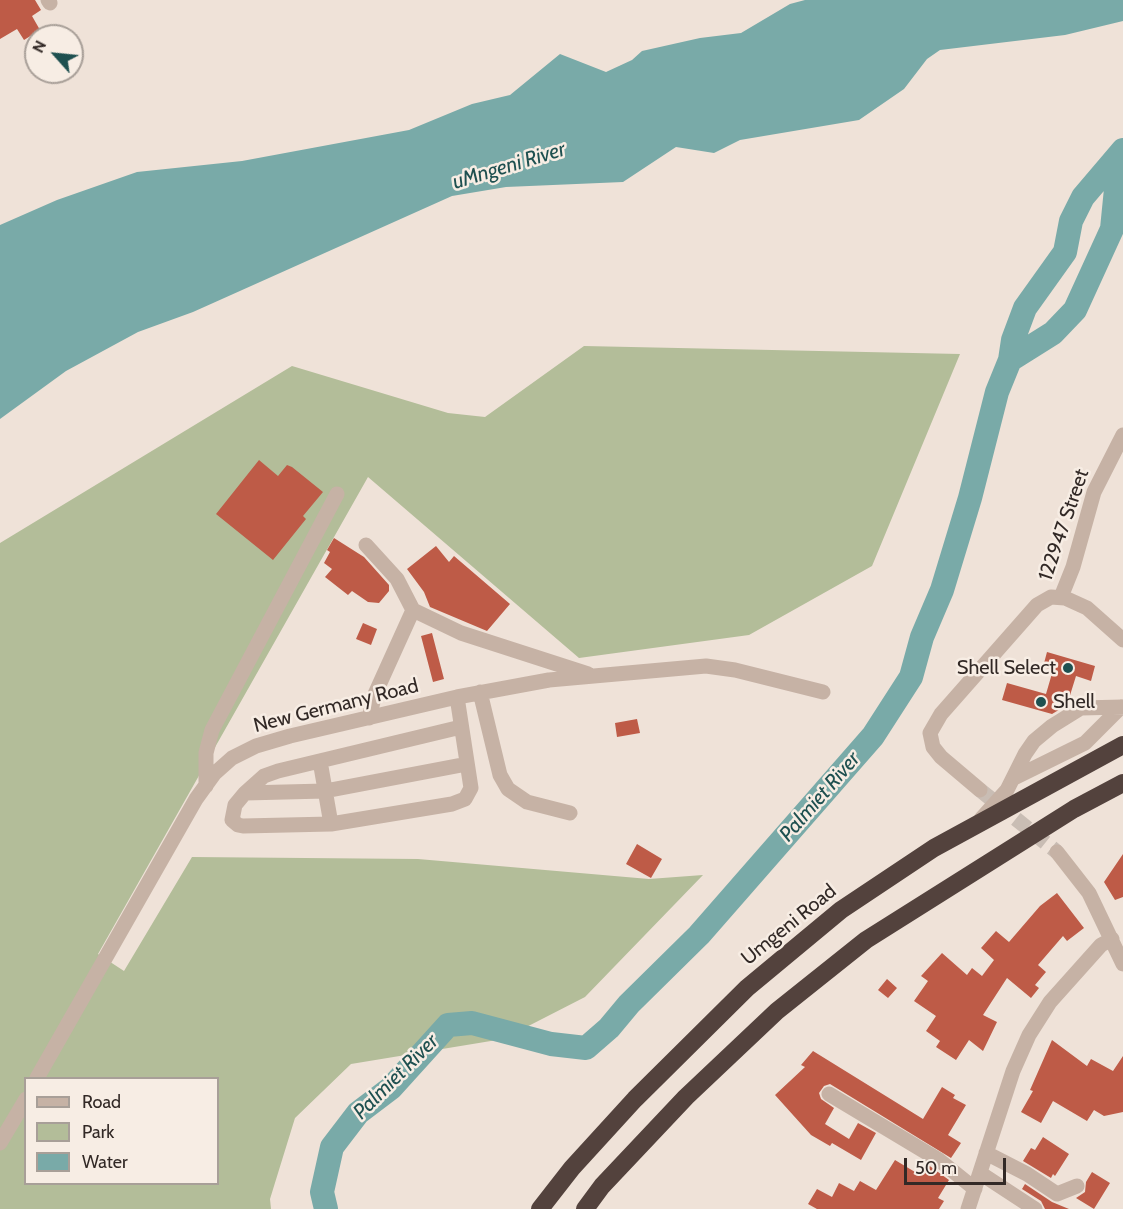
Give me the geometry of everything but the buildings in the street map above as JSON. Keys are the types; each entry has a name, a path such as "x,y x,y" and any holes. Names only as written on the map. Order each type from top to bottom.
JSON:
{"highway":[{"name":"Umgeni Road","path":"540,1209 572,1168 635,1100 747,988 841,910 933,848 1123,745"},
{"path":"585,1209 602,1186 686,1097 777,1011 866,940 1074,809 1123,783"}],"street":[{"name":"122947 Street","path":"1061,597 1073,567 1094,492 1123,435"},
{"path":"206,786 206,753 212,730 338,494"},
{"path":"366,545 398,579 413,610 461,633 593,675"},
{"path":"980,790 933,747 929,740 932,726 1037,605 1051,597 1061,597 1088,608 1123,640"},
{"path":"369,717 375,694 413,610"},
{"name":"New Germany Road","path":"38,1077 206,786 232,758 256,746 480,692 593,675 706,666 735,670 823,692"},
{"path":"480,692 500,775 508,789 527,802 570,813"},
{"path":"457,697 471,788 465,799 452,804 331,824 238,825 232,820 235,805 264,776 461,727"},
{"path":"1014,778 1085,743 1122,707"},
{"path":"976,824 1014,778 1025,754 1052,726 1081,708 1122,707"},
{"path":"320,761 331,824"},
{"path":"245,793 325,791 467,764"},
{"path":"1057,852 1089,893 1123,964"},
{"path":"968,1209 1013,1071 1029,1035 1050,1002 1101,945 1112,939"},
{"path":"829,1094 939,1160 975,1189"},
{"path":"0,1143 24,1102"},
{"path":"986,1153 1027,1174 1057,1194 1077,1186"},
{"path":"980,1173 1035,1209"}],"green space":[{"path":"584,346 960,354 872,566 749,635 579,658 368,477 98,954 124,971 192,857 418,859 649,879 703,875 585,997 503,1039 351,1064 295,1118 270,1199 271,1209 0,1209 0,543 292,366 448,413 485,417"}],"water":[{"name":"uMngeni River","path":"805,0 1123,0 1123,21 1065,35 940,50 927,59 904,89 859,120 740,140 714,153 676,147 623,182 506,187 452,196 193,312 138,332 66,371 0,419 0,225 57,200 137,172 242,161 409,130 472,104 510,95 560,54 606,72 632,60 642,51 700,38 741,33 790,4"}],"waterway":[{"path":"1010,360 1013,340 1025,308 1065,252 1071,221 1083,197 1123,150"},
{"name":"Palmiet River","path":"326,1209 322,1192 332,1147 358,1113 391,1088 448,1025 472,1023 551,1044 586,1048 609,1028 629,1004 699,935 873,736 911,677 922,637 942,590 970,498 997,392 1010,360 1053,333 1075,310 1112,229 1116,189 1123,169"}],"tunnel":[{"path":"980,790 1057,852"}],"place":[{"name":"Shell Select","path":"1068,668"},
{"name":"Shell","path":"1041,702"}]}
